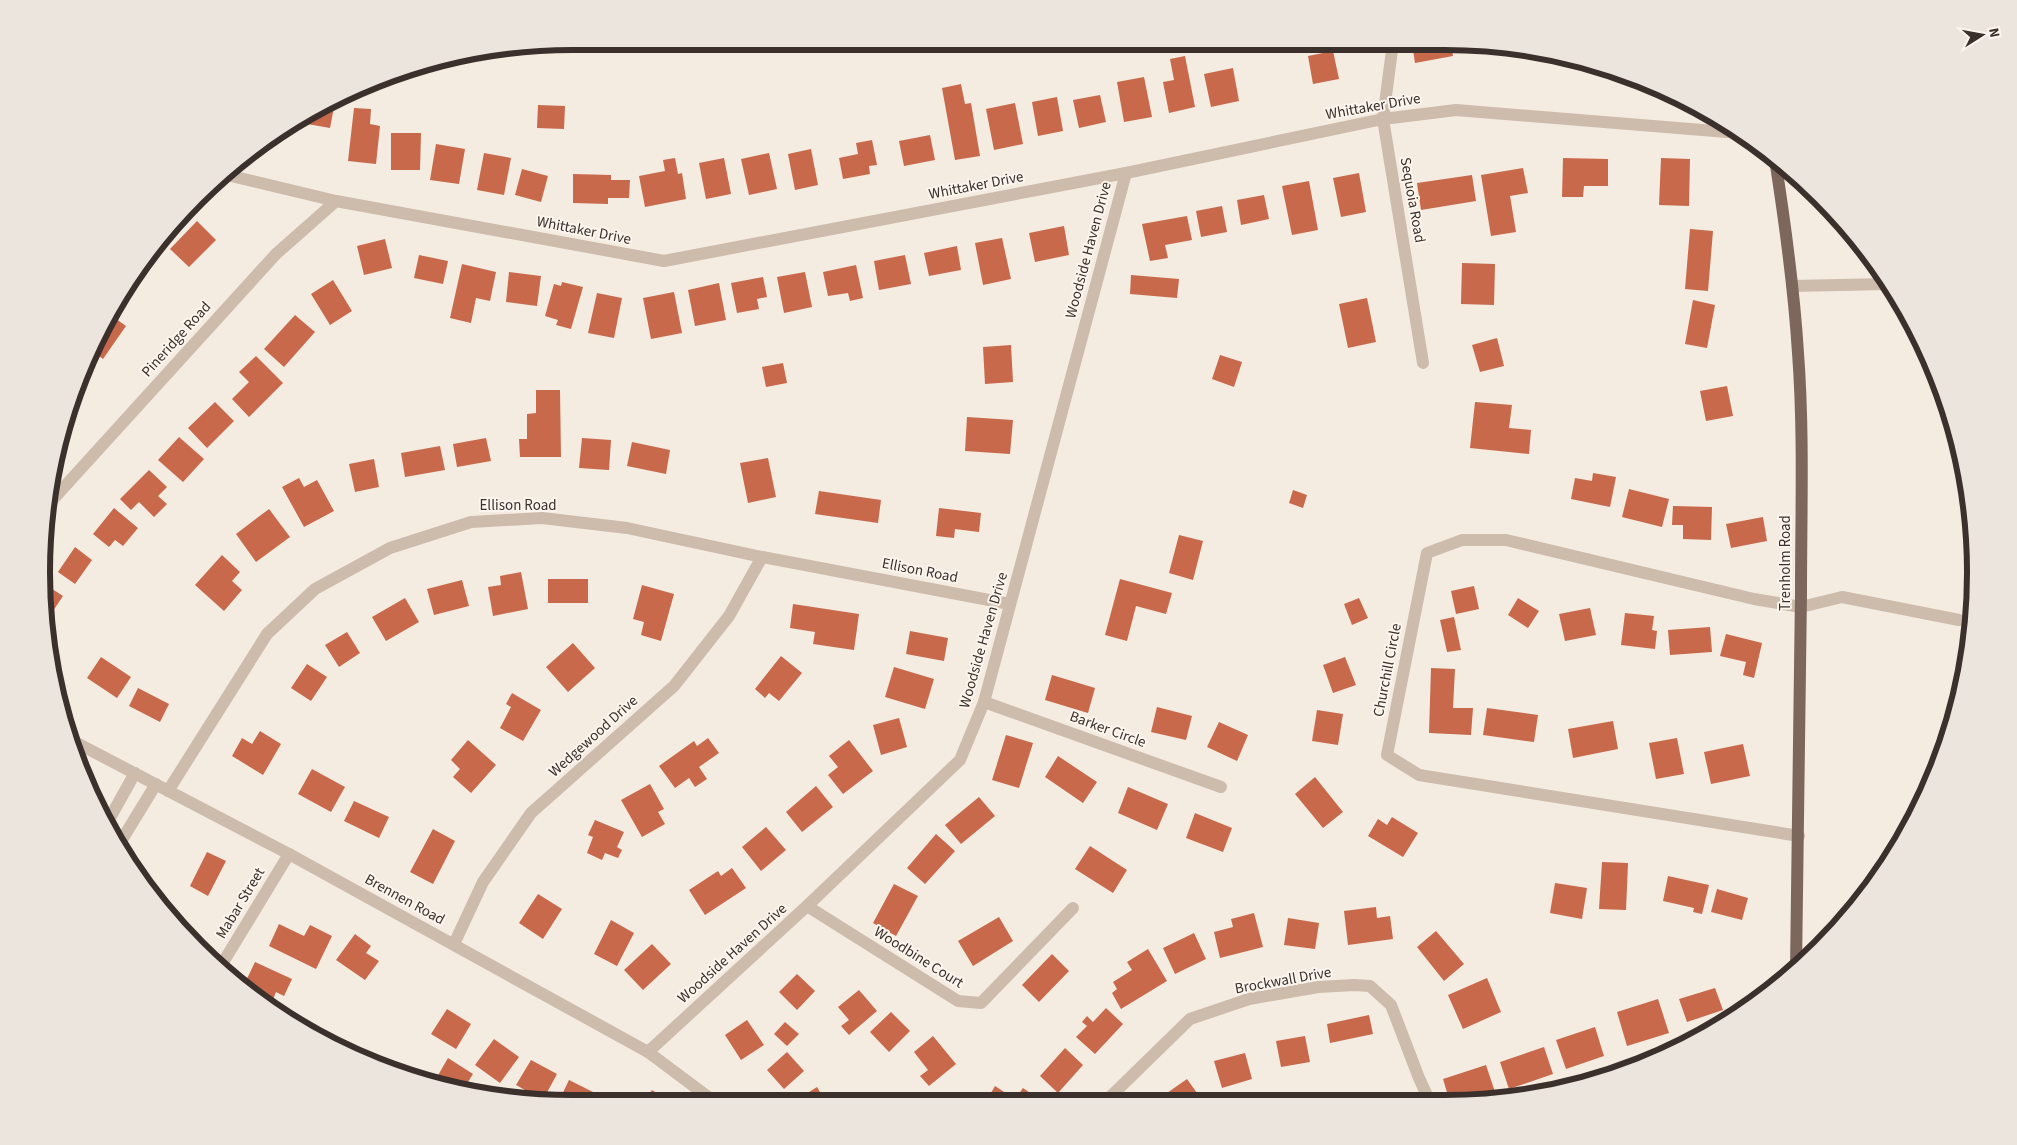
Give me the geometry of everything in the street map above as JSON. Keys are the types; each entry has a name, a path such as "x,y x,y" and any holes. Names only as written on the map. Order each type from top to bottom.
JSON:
{"main road":[{"name":"Trenholm Road","path":"1777,170 1784,212 1792,286 1798,353 1801,436 1800,955"}],"street":[{"name":"Sequoia Road","path":"1392,50 1383,119 1423,363"},
{"name":"Whittaker Drive","path":"233,176 336,200 664,261 1126,173 1383,119 1456,110 1725,132"},
{"name":"Woodside Haven Drive","path":"648,1052 807,906 960,760 984,702 1126,173"},
{"name":"Pineridge Road","path":"55,497 276,254 336,200"},
{"path":"1792,286 1880,284"},
{"name":"Ellison Road","path":"168,791 266,634 315,589 390,548 471,522 542,518 627,528 1010,604"},
{"name":"Churchill Circle","path":"1799,836 1419,775 1387,755 1427,553 1462,540 1506,540 1754,599 1801,606"},
{"name":"Wedgewood Drive","path":"454,944 483,882 531,813 674,686 729,616 762,556"},
{"path":"1801,606 1842,597 1959,620"},
{"name":"Barker Circle","path":"984,702 1222,787"},
{"name":"Brennen Road","path":"80,745 289,854 648,1052 706,1095"},
{"path":"114,822 135,774"},
{"path":"122,838 156,784"},
{"name":"Mabar Street","path":"224,961 289,854"},
{"name":"Woodbine Court","path":"807,906 958,1001 981,1004 1073,908"},
{"name":"Brockwall Drive","path":"1112,1095 1190,1019 1249,999 1318,987 1354,985 1370,986 1391,1005 1418,1078 1426,1095"}],"building":[{"path":"1413,50 1452,50 1453,56 1415,63"},
{"path":"1333,51 1339,79 1313,84 1308,56"},
{"path":"1185,56 1195,107 1169,113 1163,82 1174,80 1170,59"},
{"path":"1233,68 1239,101 1211,107 1204,74"},
{"path":"1144,77 1152,117 1124,122 1117,82"},
{"path":"961,84 965,104 971,103 980,156 955,160 942,88"},
{"path":"1100,95 1106,122 1079,128 1073,100"},
{"path":"1057,97 1063,131 1038,136 1032,102"},
{"path":"1015,103 1023,144 994,150 986,109"},
{"path":"538,105 565,106 564,129 537,128"},
{"path":"334,108 330,128 305,124"},
{"path":"354,108 371,109 370,124 380,126 376,164 348,161"},
{"path":"391,133 421,133 420,170 391,170"},
{"path":"930,135 935,160 904,166 899,141"},
{"path":"872,140 877,165 869,166 870,174 843,179 839,158 858,154 856,143"},
{"path":"436,144 465,149 459,184 430,180"},
{"path":"811,149 818,185 795,190 788,154"},
{"path":"484,153 511,158 504,195 477,190"},
{"path":"769,153 777,189 749,195 741,159"},
{"path":"675,158 678,174 682,173 686,199 645,207 639,176 665,171 663,160"},
{"path":"724,158 731,194 706,199 699,163"},
{"path":"1563,158 1608,159 1608,186 1584,186 1583,197 1562,197"},
{"path":"1661,158 1690,159 1689,206 1659,205"},
{"path":"1523,168 1528,193 1510,196 1516,232 1491,236 1481,175"},
{"path":"522,169 548,176 541,202 515,195"},
{"path":"1359,173 1366,212 1341,217 1333,178"},
{"path":"573,174 611,175 611,180 630,180 629,198 608,198 608,204 573,203"},
{"path":"1472,175 1476,201 1421,210 1417,183"},
{"path":"1309,181 1318,230 1292,235 1282,186"},
{"path":"1264,195 1269,219 1241,225 1237,200"},
{"path":"1222,206 1227,232 1201,237 1196,211"},
{"path":"1187,216 1192,240 1165,245 1168,258 1150,261 1142,224"},
{"path":"197,221 216,240 189,267 170,249"},
{"path":"1064,226 1069,255 1035,262 1029,233"},
{"path":"1690,229 1713,231 1708,291 1685,289"},
{"path":"1002,238 1011,279 983,285 975,243"},
{"path":"385,239 392,268 364,275 357,246"},
{"path":"957,246 961,270 929,276 924,253"},
{"path":"419,255 448,261 443,284 414,278"},
{"path":"905,255 911,284 879,290 874,261"},
{"path":"1462,263 1495,264 1494,305 1461,304"},
{"path":"462,264 496,272 490,301 476,298 471,323 450,318"},
{"path":"856,265 863,298 850,301 848,293 828,296 823,272"},
{"path":"509,272 541,276 537,306 506,302"},
{"path":"805,272 812,307 784,313 777,277"},
{"path":"1131,275 1179,279 1177,298 1130,294"},
{"path":"763,277 767,297 757,299 759,309 737,313 731,283"},
{"path":"333,280 352,311 330,325 311,294"},
{"path":"562,282 583,287 571,329 556,325 558,320 545,316 554,284 561,286"},
{"path":"719,283 726,320 695,326 688,290"},
{"path":"674,292 682,333 651,339 643,298"},
{"path":"597,293 622,298 614,338 588,333"},
{"path":"1367,298 1376,342 1348,348 1339,304"},
{"path":"1693,300 1715,305 1707,348 1685,344"},
{"path":"295,315 315,332 284,367 264,349"},
{"path":"116,319 126,326 103,359 98,355"},
{"path":"1497,338 1504,366 1480,372 1472,345"},
{"path":"1011,345 1013,382 985,384 983,347"},
{"path":"1220,355 1242,362 1234,387 1212,379"},
{"path":"256,356 283,383 249,417 232,399 249,382 239,372"},
{"path":"783,363 787,383 766,387 762,367"},
{"path":"1727,386 1733,416 1706,421 1700,391"},
{"path":"536,390 560,390 561,457 520,457 519,439 527,439 527,414 536,413"},
{"path":"215,402 234,421 207,448 188,428"},
{"path":"1475,402 1512,405 1509,428 1531,430 1529,454 1470,448"},
{"path":"967,417 1013,420 1010,454 965,451"},
{"path":"179,437 204,459 183,482 158,460"},
{"path":"486,438 491,461 457,467 453,444"},
{"path":"582,438 611,440 609,470 579,468"},
{"path":"632,442 670,450 666,474 627,466"},
{"path":"440,446 445,470 405,477 401,453"},
{"path":"768,458 776,497 748,503 740,463"},
{"path":"374,459 379,487 355,492 349,464"},
{"path":"149,470 167,487 158,496 167,504 154,517 139,502 131,510 120,499"},
{"path":"1593,473 1616,477 1610,507 1571,499 1575,478 1592,481"},
{"path":"299,478 304,487 317,480 334,511 304,527 282,487"},
{"path":"1629,489 1669,499 1662,527 1622,517"},
{"path":"1293,490 1307,495 1303,508 1289,503"},
{"path":"819,491 881,500 878,523 815,514"},
{"path":"1673,506 1712,507 1711,540 1683,539 1683,525 1672,525"},
{"path":"114,508 138,528 123,546 115,540 109,547 93,534"},
{"path":"939,508 981,513 979,532 955,529 954,538 936,536"},
{"path":"269,509 290,537 256,562 236,534"},
{"path":"1763,517 1767,541 1731,548 1726,524"},
{"path":"1179,535 1203,541 1193,580 1169,573"},
{"path":"75,547 92,560 75,584 58,572"},
{"path":"222,555 240,572 232,581 242,590 224,611 195,585"},
{"path":"521,572 528,609 493,616 488,587 501,585 500,576"},
{"path":"548,579 588,579 588,603 548,603"},
{"path":"1120,579 1172,593 1166,614 1136,606 1127,641 1105,635"},
{"path":"462,580 469,606 434,615 427,589"},
{"path":"642,585 674,594 661,641 641,635 644,622 633,619"},
{"path":"1474,586 1479,609 1456,614 1451,591"},
{"path":"50,588 63,596 52,613"},
{"path":"405,598 419,622 386,641 372,617"},
{"path":"1359,598 1368,618 1352,625 1344,604"},
{"path":"1518,598 1539,611 1528,628 1508,615"},
{"path":"793,604 859,614 854,650 813,644 815,632 790,628"},
{"path":"1590,608 1596,635 1565,641 1559,614"},
{"path":"1625,613 1654,616 1652,630 1657,631 1655,649 1621,645"},
{"path":"1454,617 1461,650 1447,652 1440,620"},
{"path":"1710,627 1712,652 1670,655 1668,630"},
{"path":"910,631 948,638 944,661 906,654"},
{"path":"347,632 360,653 339,667 325,645"},
{"path":"1726,634 1762,643 1754,678 1743,675 1746,662 1720,656"},
{"path":"573,643 595,668 568,692 546,667"},
{"path":"781,656 802,673 779,701 769,693 765,698 755,689"},
{"path":"101,657 131,677 117,698 87,678"},
{"path":"1345,657 1356,685 1333,693 1323,665"},
{"path":"307,664 327,677 311,701 291,688"},
{"path":"894,667 934,679 925,709 885,697"},
{"path":"1431,668 1455,669 1453,708 1473,708 1471,735 1429,733"},
{"path":"1052,675 1095,688 1088,713 1045,700"},
{"path":"138,688 169,704 160,722 129,706"},
{"path":"512,693 541,710 523,741 500,728 511,707 506,704"},
{"path":"1157,707 1192,716 1186,740 1151,732"},
{"path":"1487,708 1538,715 1534,742 1483,735"},
{"path":"1317,710 1343,714 1338,745 1312,741"},
{"path":"899,718 907,747 881,755 873,725"},
{"path":"1613,721 1618,749 1573,758 1568,729"},
{"path":"1219,722 1248,735 1237,761 1207,747"},
{"path":"260,731 281,744 263,775 232,756 242,738 252,744"},
{"path":"1006,735 1033,743 1019,788 992,780"},
{"path":"708,738 719,753 699,767 707,779 695,787 689,778 675,788 659,766 694,741 697,746"},
{"path":"1677,738 1684,774 1656,779 1649,743"},
{"path":"468,740 496,765 471,793 453,777 460,769 451,760"},
{"path":"849,740 873,771 843,794 828,775 838,767 829,756"},
{"path":"1743,744 1750,776 1711,784 1704,752"},
{"path":"1058,756 1097,782 1083,803 1045,777"},
{"path":"312,769 345,787 331,812 298,794"},
{"path":"1315,777 1343,812 1323,828 1295,794"},
{"path":"650,784 664,809 658,812 665,824 642,837 621,800"},
{"path":"816,786 833,807 802,832 786,812"},
{"path":"1128,787 1168,804 1157,830 1118,813"},
{"path":"979,797 995,816 961,844 945,825"},
{"path":"354,801 389,817 379,838 344,821"},
{"path":"1195,813 1232,828 1223,852 1186,838"},
{"path":"1392,817 1418,833 1403,857 1368,836 1378,819 1387,825"},
{"path":"595,820 624,832 617,847 622,850 618,858 605,853 602,860 587,853 593,837 588,835"},
{"path":"766,827 786,850 761,871 742,847"},
{"path":"433,829 455,841 433,884 410,872"},
{"path":"936,834 955,851 925,884 907,868"},
{"path":"1090,846 1127,870 1113,893 1075,869"},
{"path":"207,852 226,861 208,896 190,886"},
{"path":"1602,862 1628,863 1626,910 1599,909"},
{"path":"732,868 746,888 705,915 689,890 718,871 721,876"},
{"path":"1668,876 1709,885 1702,914 1693,912 1694,908 1663,901"},
{"path":"1555,883 1587,888 1582,919 1550,913"},
{"path":"894,884 918,896 896,936 873,923"},
{"path":"1717,889 1748,898 1742,920 1711,912"},
{"path":"538,894 562,909 543,939 519,923"},
{"path":"1376,907 1377,918 1390,916 1393,939 1348,945 1344,911"},
{"path":"1254,913 1263,947 1220,958 1214,932 1233,927 1231,919"},
{"path":"999,917 1013,941 973,966 958,941"},
{"path":"1288,918 1319,923 1315,949 1284,945"},
{"path":"611,920 634,933 617,966 594,954"},
{"path":"279,924 304,936 310,925 332,936 316,969 269,946"},
{"path":"1436,931 1464,964 1444,981 1417,947"},
{"path":"1194,933 1206,959 1175,974 1163,948"},
{"path":"355,934 371,946 366,953 379,961 365,980 336,960"},
{"path":"652,944 671,964 643,990 624,970"},
{"path":"1148,949 1167,981 1121,1009 1112,993 1117,989 1113,982 1132,970 1127,962"},
{"path":"1052,954 1069,971 1039,1002 1022,985"},
{"path":"255,962 292,979 284,996 276,992 273,1000 246,980"},
{"path":"797,974 815,991 797,1010 779,992"},
{"path":"1487,978 1501,1012 1463,1029 1448,995"},
{"path":"1715,988 1723,1010 1687,1022 1679,999"},
{"path":"859,990 877,1011 849,1035 841,1026 849,1020 838,1007"},
{"path":"1658,999 1669,1033 1627,1046 1617,1012"},
{"path":"1106,1008 1123,1024 1095,1054 1076,1037 1087,1026 1082,1022 1087,1016 1093,1022"},
{"path":"447,1009 471,1024 456,1049 431,1034"},
{"path":"891,1012 910,1031 889,1052 870,1032"},
{"path":"1369,1015 1373,1034 1330,1043 1327,1024"},
{"path":"747,1020 764,1045 741,1060 725,1035"},
{"path":"785,1022 799,1034 787,1046 774,1034"},
{"path":"1595,1027 1604,1056 1566,1069 1556,1040"},
{"path":"933,1036 956,1064 929,1086 920,1076 928,1070 914,1052"},
{"path":"1305,1036 1310,1062 1281,1067 1276,1041"},
{"path":"494,1039 519,1057 500,1083 475,1065"},
{"path":"1544,1047 1553,1074 1509,1089 1500,1062"},
{"path":"1065,1048 1083,1065 1058,1093 1040,1076"},
{"path":"787,1052 804,1071 784,1089 767,1070"},
{"path":"1245,1053 1252,1079 1222,1088 1214,1061"},
{"path":"448,1058 473,1074 467,1084 437,1077"},
{"path":"531,1060 557,1074 546,1094 531,1093 516,1085"},
{"path":"1486,1065 1495,1093 1448,1095 1443,1079"},
{"path":"1187,1079 1198,1095 1164,1095"},
{"path":"569,1080 595,1093 594,1095 562,1095"},
{"path":"995,1086 1009,1095 990,1095"},
{"path":"817,1087 822,1095 804,1095"},
{"path":"1023,1088 1033,1095 1018,1095"},
{"path":"652,1090 660,1095 648,1095"}]}
